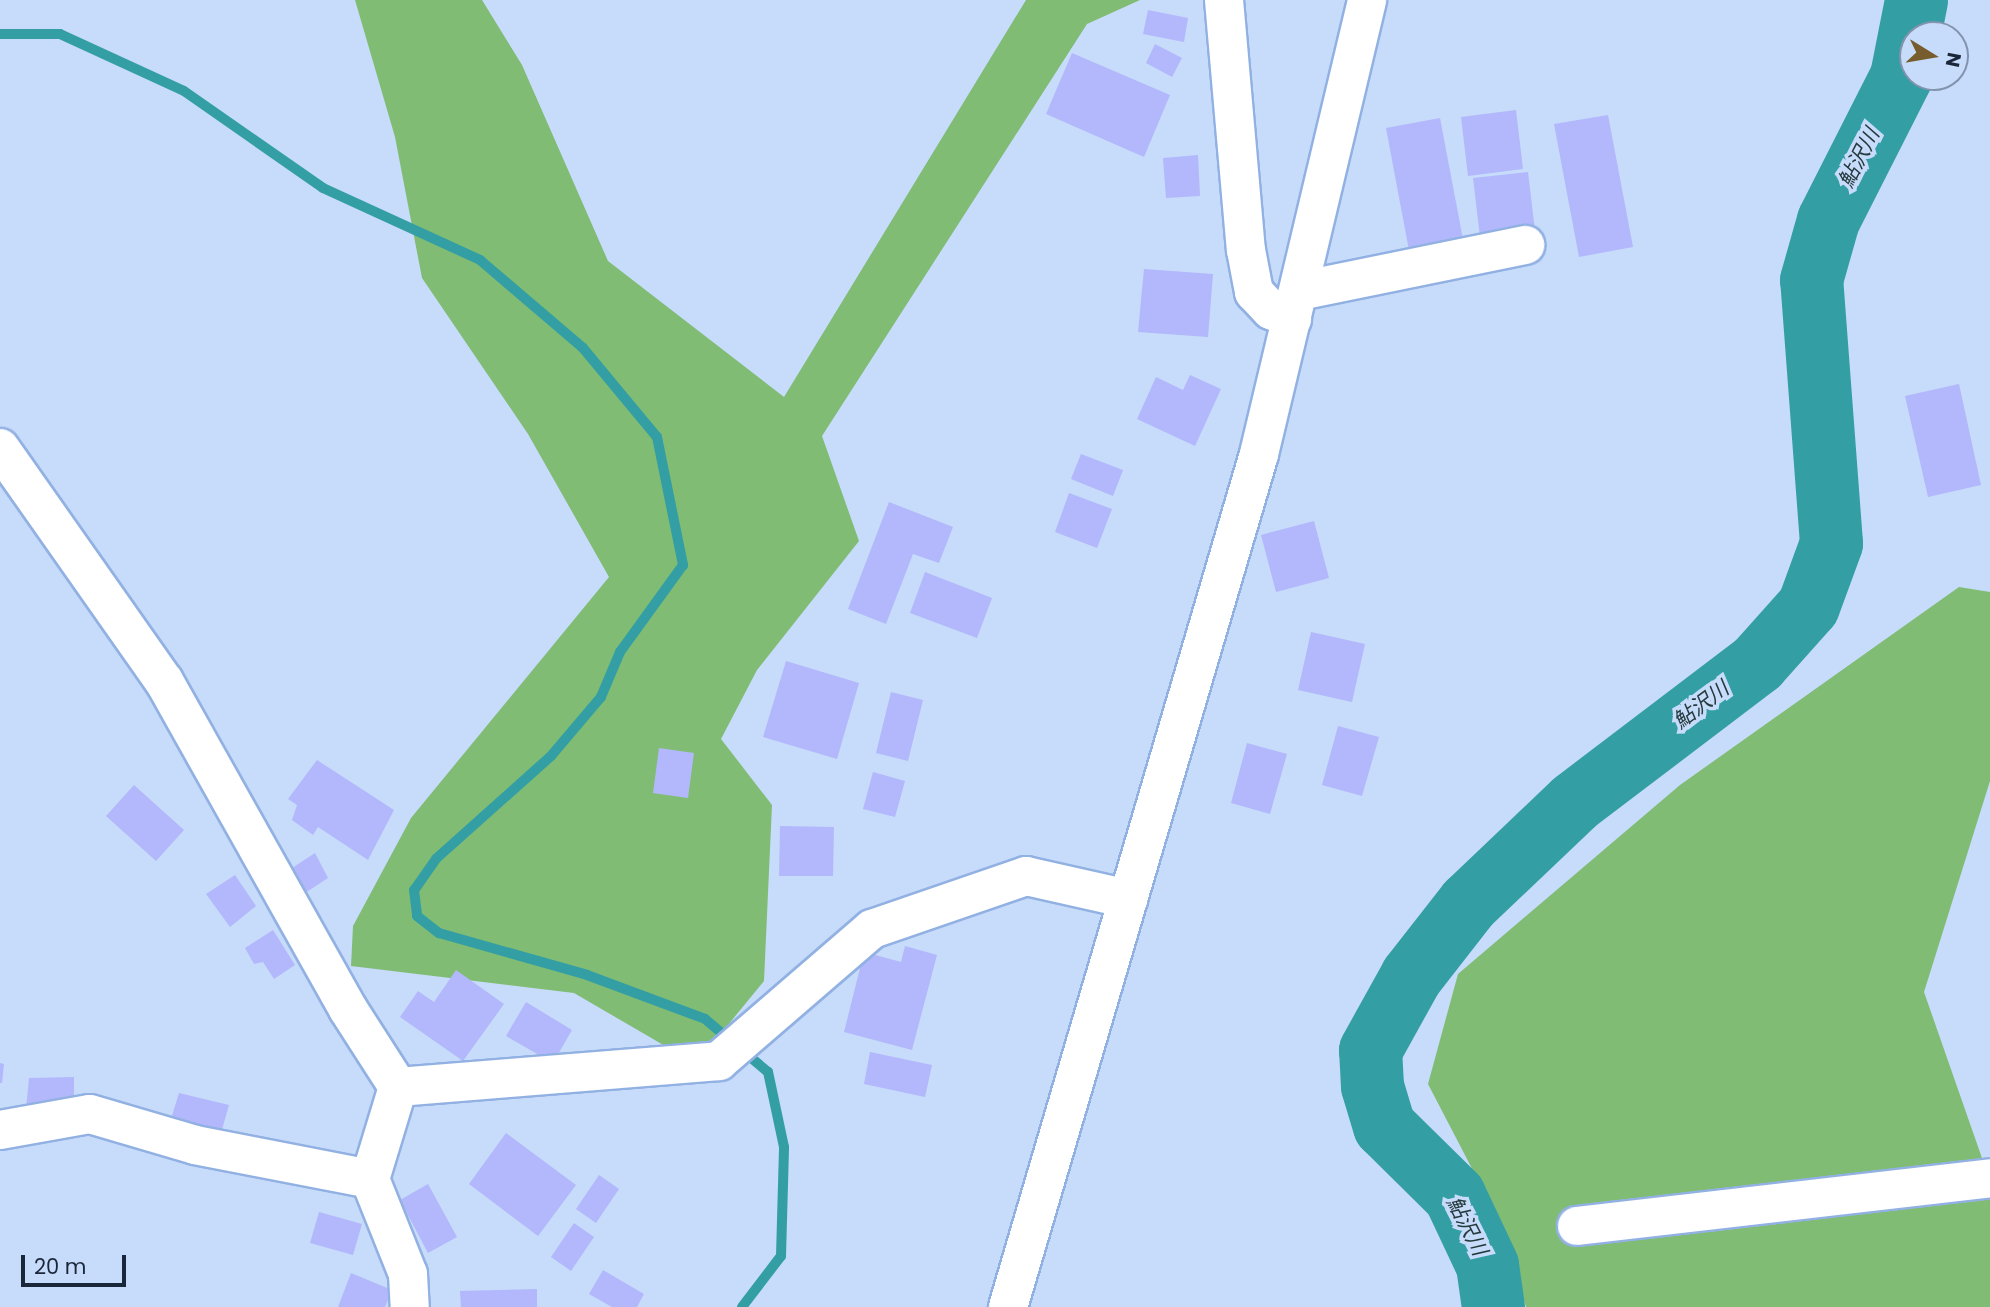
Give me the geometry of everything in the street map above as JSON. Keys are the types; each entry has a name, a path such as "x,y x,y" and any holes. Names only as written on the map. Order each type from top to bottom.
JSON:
{"street":[{"path":"1224,0 1246,250 1254,292 1271,310 1525,245"},
{"path":"1008,1307 1259,454 1367,0"},
{"path":"0,448 164,681 348,1009 398,1087 370,1179 408,1274 410,1307"},
{"path":"398,1087 719,1061 872,929 1026,876 1128,899"},
{"path":"0,1130 90,1114 195,1145 370,1179"},
{"path":"1577,1226 1990,1178"}],"green space":[{"path":"355,0 482,0 522,65 608,261 784,397 1026,0 1140,0 1087,24 822,436 859,541 757,670 721,739 772,805 764,981 696,1064 574,993 351,966 353,926 411,818 609,577 528,434 422,278 395,137"},
{"path":"1959,587 1990,592 1990,781 1924,992 1990,1181 1990,1307 1526,1307 1506,1234 1428,1084 1458,974 1680,785"}],"building":[{"path":"1148,10 1188,18 1184,42 1143,34"},
{"path":"1155,44 1182,58 1172,77 1146,63"},
{"path":"1072,53 1170,95 1144,157 1046,114"},
{"path":"1516,110 1523,169 1468,176 1461,117"},
{"path":"1608,115 1633,247 1579,257 1554,124"},
{"path":"1440,118 1465,250 1411,261 1386,128"},
{"path":"1198,155 1200,196 1166,198 1163,158"},
{"path":"1528,172 1535,231 1480,237 1473,178"},
{"path":"1144,269 1213,274 1208,337 1138,332"},
{"path":"1190,375 1221,389 1195,446 1137,419 1156,377 1183,390"},
{"path":"1959,384 1981,485 1928,497 1905,396"},
{"path":"1081,454 1123,470 1113,496 1071,479"},
{"path":"1069,493 1112,509 1097,548 1055,532"},
{"path":"889,502 953,527 939,563 913,554 886,624 848,609"},
{"path":"1314,521 1329,578 1276,592 1261,535"},
{"path":"925,572 992,598 977,638 910,613"},
{"path":"1311,632 1365,644 1352,702 1298,690"},
{"path":"786,661 859,683 837,759 763,737"},
{"path":"891,692 923,700 908,761 876,753"},
{"path":"1338,726 1379,737 1362,796 1322,785"},
{"path":"1247,743 1287,754 1270,814 1231,803"},
{"path":"659,748 694,753 688,798 653,793"},
{"path":"317,760 394,810 368,860 318,827 313,835 292,820 297,805 288,799"},
{"path":"873,772 905,781 895,817 863,809"},
{"path":"134,785 184,830 156,861 106,816"},
{"path":"780,826 834,827 833,876 779,876"},
{"path":"315,853 328,878 302,895 289,870"},
{"path":"235,875 256,906 230,927 206,894"},
{"path":"273,930 295,965 274,979 263,962 254,964 245,948"},
{"path":"905,946 937,955 912,1050 844,1032 864,952 901,962"},
{"path":"456,970 504,1004 463,1061 400,1017 418,991 434,1002"},
{"path":"526,1002 572,1030 553,1063 506,1036"},
{"path":"870,1052 932,1065 925,1097 864,1084"},
{"path":"0,1063 4,1064 2,1083 0,1083"},
{"path":"74,1077 74,1110 26,1109 29,1078"},
{"path":"179,1093 229,1105 221,1133 171,1119"},
{"path":"506,1133 576,1185 538,1236 469,1184"},
{"path":"599,1175 619,1189 596,1223 576,1209"},
{"path":"428,1184 457,1237 428,1253 400,1200"},
{"path":"319,1212 362,1224 353,1255 310,1243"},
{"path":"574,1223 594,1237 571,1271 551,1257"},
{"path":"603,1270 644,1294 637,1307 612,1307 589,1294"},
{"path":"351,1273 392,1290 385,1307 338,1307"},
{"path":"537,1289 537,1307 461,1307 460,1291"}],"waterway":[{"name":"鮎沢川","path":"1493,1307 1487,1265 1454,1195 1384,1126 1372,1086 1370,1050 1411,976 1468,903 1574,802 1757,663 1808,606 1831,543 1811,280 1828,220 1901,76 1916,0"},
{"path":"0,34 60,34 184,91 323,188 480,260 583,348 657,437 683,565 620,652 601,697 551,756 436,859 414,890 417,916 439,933 587,975 705,1019 730,1040"},
{"path":"742,1307 781,1256 784,1147 768,1072 743,1051"}]}
